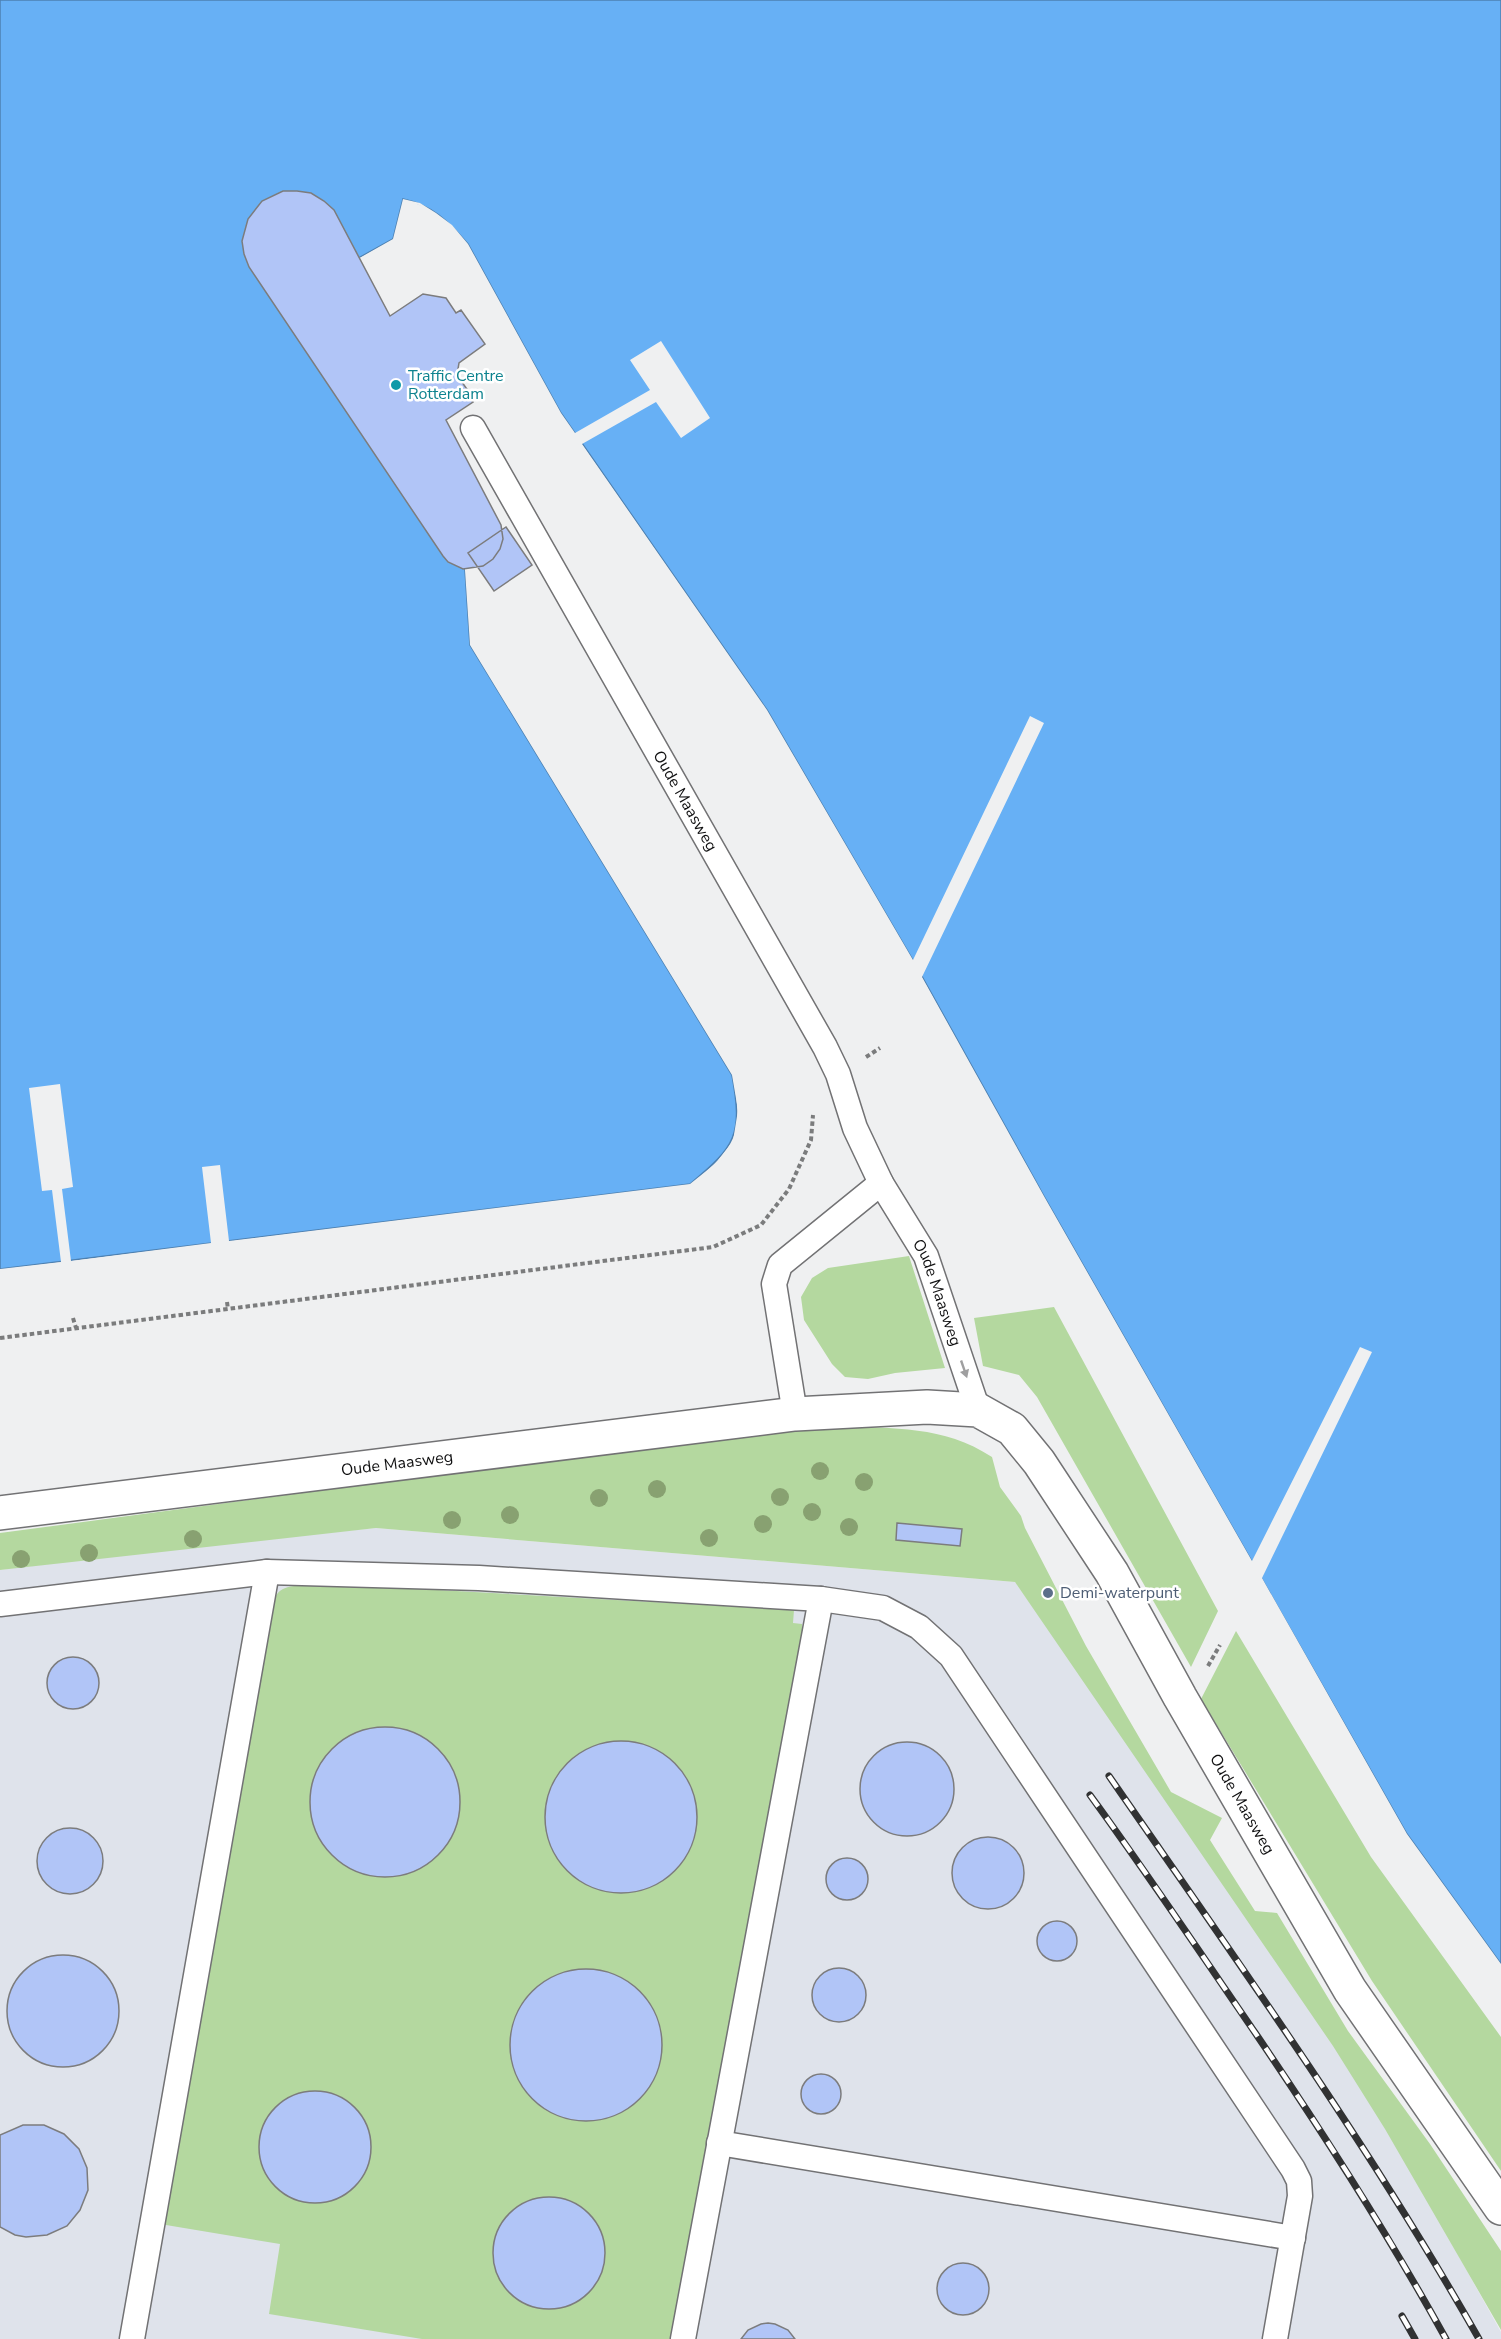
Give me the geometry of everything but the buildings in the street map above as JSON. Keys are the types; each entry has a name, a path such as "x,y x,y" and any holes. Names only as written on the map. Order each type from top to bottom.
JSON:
{"street":[{"name":"Oude Maasweg","path":"0,1513 795,1414 927,1407 978,1410 1012,1428 1039,1462 1112,1573 1350,1990 1501,2208"}],"lane":[{"name":"Oude Maasweg","path":"473,428 825,1047 838,1074 855,1128 881,1183 926,1256 978,1410"},
{"path":"795,1414 774,1284 780,1265 881,1183"},
{"path":"132,2339 267,1572"},
{"path":"0,1604 267,1572 479,1578 821,1599 883,1608 919,1627 951,1656 1293,2169 1299,2181 1300,2196 1275,2339"},
{"path":"683,2339 821,1599"},
{"path":"719,2143 1293,2238"}],"path":[{"path":"0,1338 713,1246 761,1225 789,1189 811,1140 813,1105"},
{"path":"227,1302 228,1309"},
{"path":"74,1318 76,1328"}],"shaded area":[{"path":"376,1528 1015,1582 1329,2023 1501,2332 1501,2339 0,2339 0,1570 192,1546"}],"green space":[{"path":"909,1256 945,1368 895,1373 868,1379 845,1377 832,1364 804,1320 801,1297 812,1278 828,1268"},
{"path":"1054,1307 1218,1611 1191,1667 1037,1397 1019,1375 983,1366 974,1318"},
{"path":"838,1426 898,1429 937,1434 955,1439 992,1457 1000,1487 1021,1516 1086,1646 1171,1792 1222,1818 1210,1840 1255,1911 1277,1913 1348,2031 1430,2144 1501,2251 1501,2330 1385,2129 1333,2046 1015,1582 376,1528 0,1570 0,1533 740,1435"},
{"path":"295,1582 794,1610 793,1623 802,1624 802,1635 675,2339 422,2339 269,2314 280,2244 160,2224 272,1609 276,1595 287,1587 294,1586"},
{"path":"1236,1631 1371,1857 1501,2037 1501,2171 1372,1981 1201,1699"}],"water":[{"path":"0,0 1501,0 1501,1964 1407,1834 1045,1198 914,962 767,710 561,413 468,244 446,221 423,205 403,199 393,239 326,276 460,495 470,645 732,1075 737,1112 732,1138 718,1159 690,1184 0,1269"}],"pier":[{"path":"403,199 420,203 436,213 452,225 468,244 561,413 575,433 650,390 630,360 661,341 710,418 681,438 656,402 582,444 767,710 913,960 1030,716 1044,723 922,977 1252,1561 1360,1347 1372,1352 1262,1578 1407,1834 1501,1967 1405,1836 1042,1199 911,963 764,711 558,415 465,245 450,227 419,205 405,203 395,241 330,278 463,493 473,644 735,1074 741,1110 735,1143 717,1166 690,1187 0,1272 0,1269 61,1262 52,1190 42,1191 29,1088 60,1084 73,1187 62,1189 71,1261 211,1243 202,1167 220,1165 229,1241 690,1184 715,1164 733,1141 738,1110 732,1075 470,645 460,495 326,277 393,239"}],"railway":[{"path":"1109,1776 1347,2124 1479,2339"},
{"path":"1090,1795 1306,2109 1355,2185 1446,2339"},
{"path":"1402,2316 1415,2339"}],"place":[{"name":"Traffic Centre Rotterdam","path":"396,385"},
{"name":"Demi-waterpunt","path":"1048,1593"}]}
